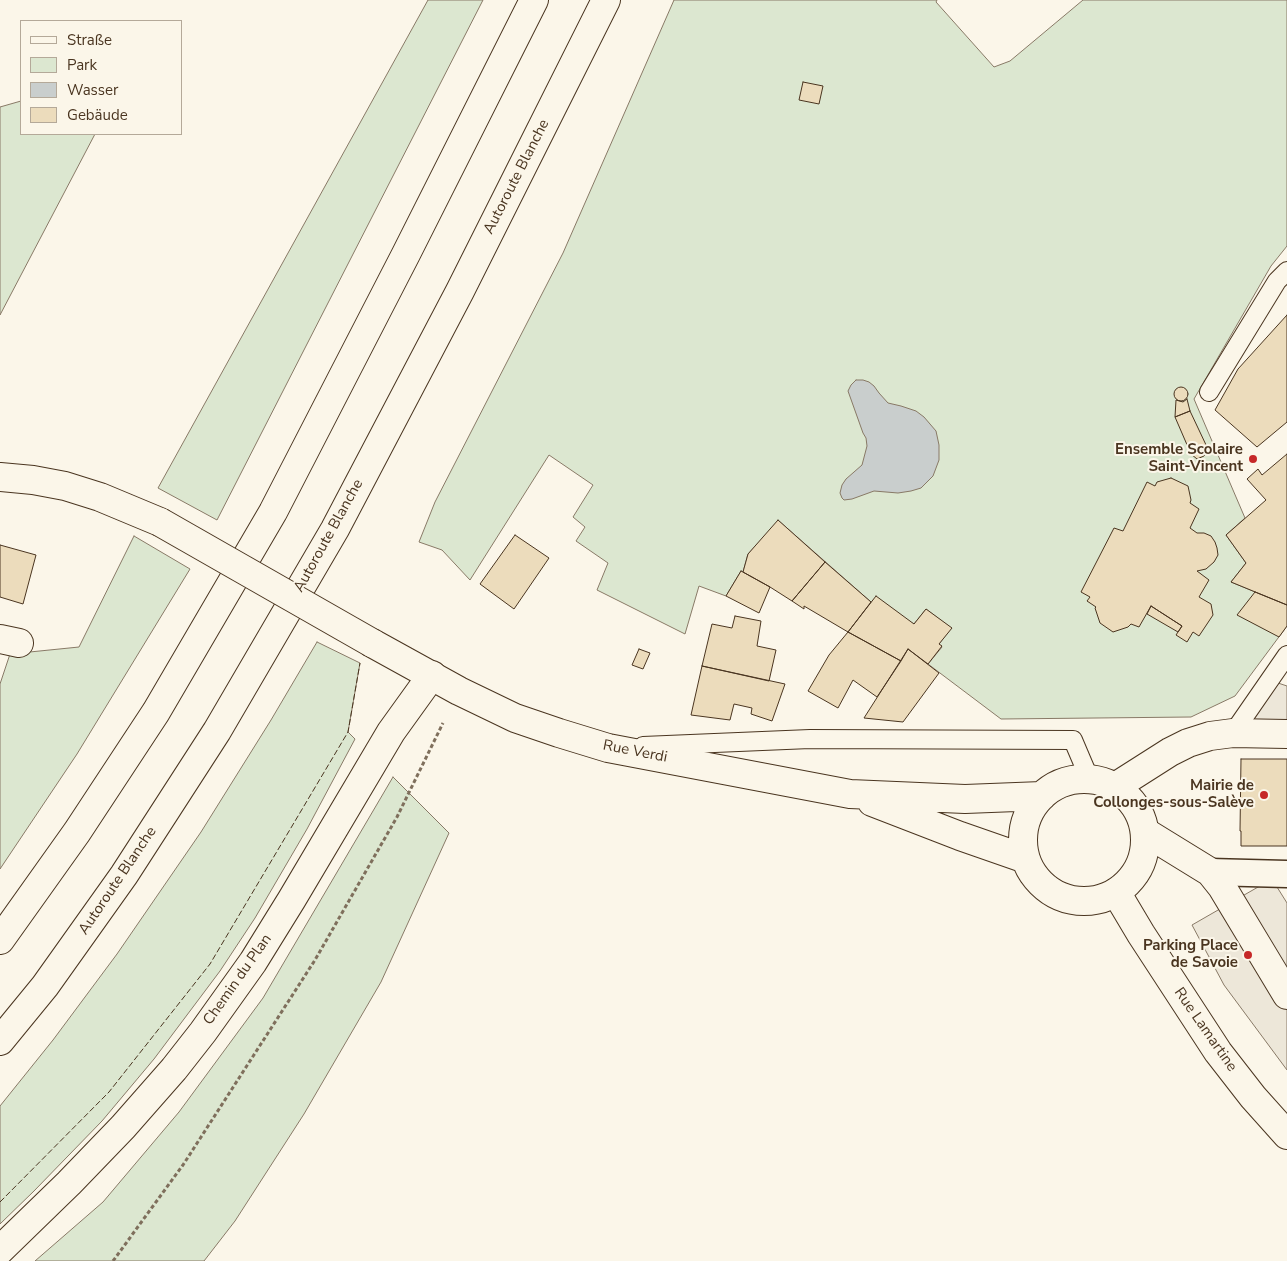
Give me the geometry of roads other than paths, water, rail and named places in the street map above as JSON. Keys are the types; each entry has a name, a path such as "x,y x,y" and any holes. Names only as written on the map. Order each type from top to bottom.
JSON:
{"main road":[{"path":"0,940 77,832 156,712 273,512 534,0"},
{"name":"Autoroute Blanche","path":"0,1041 45,986 124,875 217,731 306,579 335,529 460,291 606,0"},
{"name":"Rue Verdi","path":"0,477 33,480 65,486 100,497 160,522 459,691 515,718 559,733 608,748 850,794 965,799 1042,796"},
{"name":"Chemin du Plan","path":"0,1250 123,1127 174,1069 203,1032 253,962 391,732 432,676"},
{"path":"1102,783 1188,743 1210,736 1233,733 1287,734"},
{"path":"1077,780 1102,783 1126,795 1135,806 1145,832 1144,853 1136,872 1127,884 1116,892 1102,898 1086,901 1071,900 1056,894 1043,885 1033,874 1026,859 1024,846 1024,832 1027,819 1033,807 1052,788 1077,780"},
{"name":"Rue Verdi","path":"850,794 1026,859"},
{"path":"1145,832 1210,872 1222,886 1287,996"},
{"name":"Rue Lamartine","path":"1116,892 1140,934 1218,1052 1253,1097 1287,1136"}],"street":[{"path":"1210,872 1287,874"}],"lane":[{"path":"1209,392 1277,281 1287,272"},
{"path":"1233,733 1287,654"},
{"path":"608,748 810,739 1073,740 1102,783"}],"water":[{"path":"856,380 869,382 888,403 916,411 936,431 939,445 939,460 933,476 921,488 898,493 874,491 852,499 844,500 842,498 840,493 842,485 862,465 867,446 866,438 848,391"}],"place":[{"name":"Ensemble Scolaire Saint-Vincent","path":"1253,459"},
{"name":"Mairie de Collonges-sous-Salève","path":"1264,795"},
{"name":"Parking Place de Savoie","path":"1248,955"}]}
